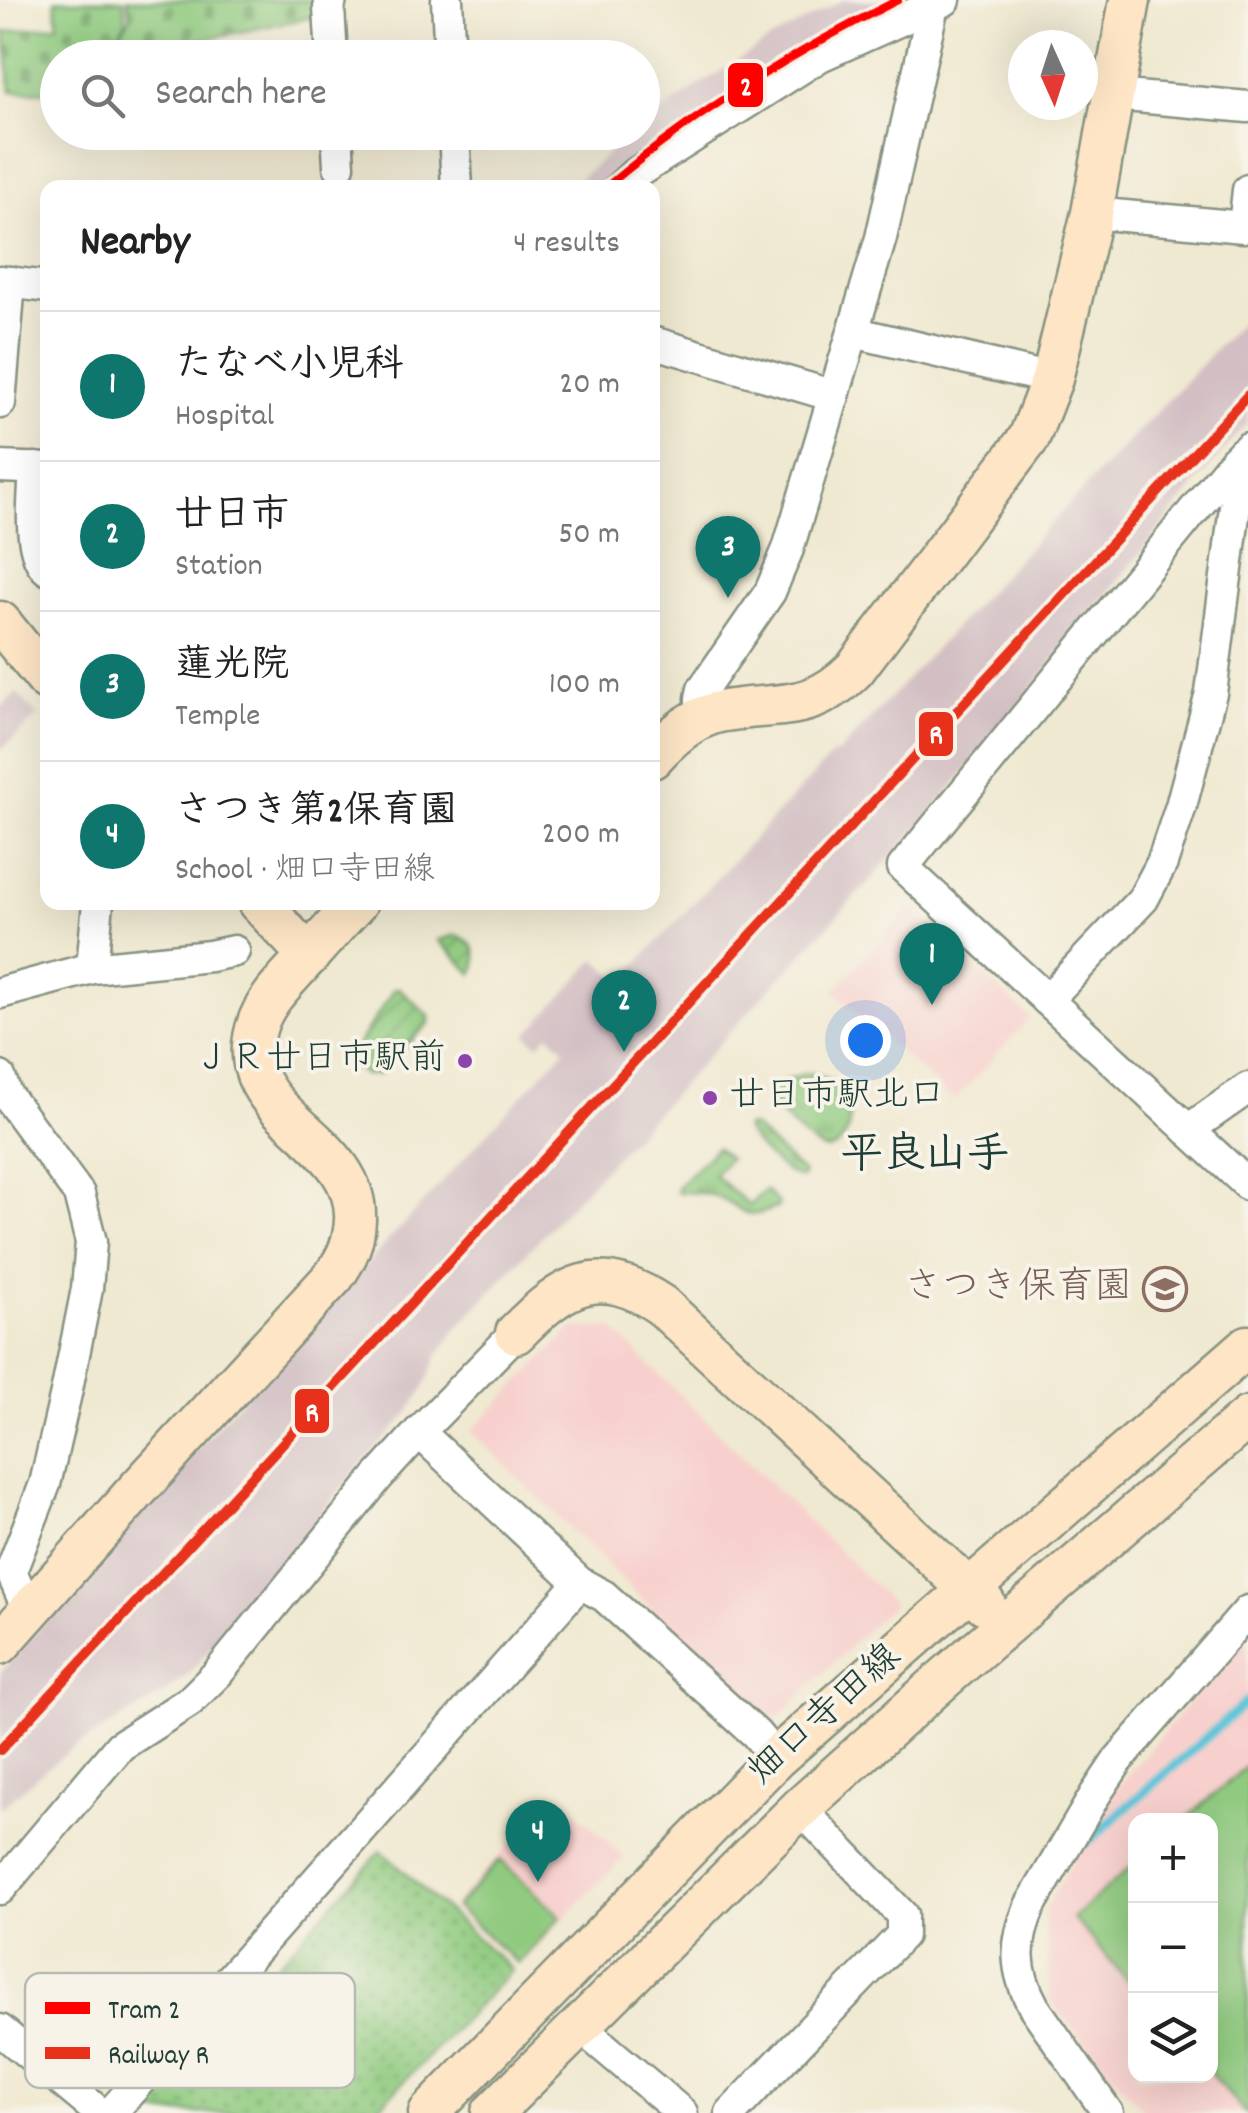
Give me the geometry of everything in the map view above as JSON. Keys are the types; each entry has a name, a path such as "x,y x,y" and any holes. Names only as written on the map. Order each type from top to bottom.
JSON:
{"street":[{"path":"331,0 331,40"},
{"path":"448,0 449,40"},
{"path":"660,750 677,733 723,710 814,700 837,687 855,669 1029,438 1052,379 1092,213 1130,0"},
{"path":"628,180 820,56 939,3"},
{"path":"702,718 703,689 780,572 881,238 939,3"},
{"path":"1114,95 1248,107"},
{"path":"338,150 339,166"},
{"path":"455,150 457,180"},
{"path":"1092,213 1244,228 1248,190"},
{"path":"0,403 5,282 40,286"},
{"path":"854,332 1052,379"},
{"path":"660,344 834,396"},
{"path":"1046,1000 1143,899 1162,863 1211,692 1245,451"},
{"path":"1245,451 903,867 1248,1185"},
{"path":"0,467 40,469"},
{"path":"40,478 34,531 40,563"},
{"path":"0,622 40,670"},
{"path":"92,968 97,910"},
{"path":"266,910 309,956"},
{"path":"0,1644 334,1276 350,1250 356,1206 346,1177 328,1153 271,1100 254,1060 256,1031 266,1004 350,910"},
{"path":"0,994 92,968 234,952"},
{"path":"0,1077 6,1094 80,1194 91,1242 87,1289 45,1484 10,1571 29,1612"},
{"path":"1188,1130 1248,1088"},
{"path":"0,1889 120,1746 190,1700 218,1674 419,1432 542,1307 563,1291 588,1283 614,1282 639,1290 661,1304 1007,1624"},
{"name":"畑口寺田線","path":"429,2113 776,1758 1248,1346"},
{"path":"492,2113 800,1808 1248,1417"},
{"path":"419,1432 580,1583 604,1596 756,1734 776,1758"},
{"path":"235,1973 580,1583"},
{"path":"1108,2113 1024,1988 1018,1956 1022,1926 1030,1906 1119,1759 1248,1611"},
{"path":"730,2113 902,1935 902,1915 800,1808"},
{"path":"579,2026 682,2113"},
{"path":"0,2030 25,2051"},
{"path":"70,2088 100,2113"},
{"path":"111,2113 133,2088"}],"shaded area":[{"path":"843,0 917,0 627,180 577,180 613,150 660,150 660,114 775,37"},
{"path":"1248,315 1248,423 931,814 457,1328 405,1417 362,1463 190,1673 163,1694 76,1746 0,1809 0,1673 230,1412 565,1049 549,1034 538,1045 527,1034 596,959 621,981"},
{"path":"17,693 38,716 0,751 0,708"},
{"path":"910,908 1030,1018 954,1101 834,991"},
{"path":"573,1328 612,1328 893,1604 770,1726 471,1431"},
{"path":"1248,1639 1248,2113 1146,2113 1051,2003 1044,1910 1118,1786 1236,1648"},
{"path":"557,1794 624,1857 517,1966 452,1907"}],"green space":[{"path":"55,0 123,0 126,21 114,40 40,40 40,92 11,91 5,32 58,25"},
{"path":"127,0 322,0 319,16 200,40 116,40 130,18"},
{"path":"456,935 475,950 473,974 438,940"},
{"path":"399,988 429,1016 429,1023 379,1074 365,1075 355,1067 352,1054 394,989"},
{"path":"808,1073 828,1080 842,1091 848,1105 847,1133 831,1149 809,1141 773,1105 779,1087"},
{"path":"747,1126 753,1127 803,1173 802,1178 770,1159 749,1136"},
{"path":"716,1148 729,1158 714,1175 749,1206 765,1190 778,1207 750,1214 712,1195 676,1192"},
{"path":"1248,1765 1248,2113 1218,2082 1218,1813 1193,1813"},
{"path":"381,1851 512,1970 373,2113 154,2113 153,2101 165,2088 355,2088 355,1973 270,1973"},
{"path":"500,1860 561,1917 518,1964 456,1907"},
{"path":"1128,1869 1128,1981 1073,1918"}],"waterway":[{"path":"1087,1842 1248,1701"}],"tram line":[{"name":"2","path":"660,144 746,85 898,0"},
{"name":"2","path":"615,180 652,150"}],"rail line":[{"name":"R","path":"0,1750 1248,395"}],"place":[{"name":"蓮光院","path":"728,598"},
{"name":"たなべ小児科","path":"932,1005"},
{"name":"廿日市","path":"624,1052"},
{"name":"ＪＲ廿日市駅前","path":"465,1061"},
{"name":"廿日市駅北口","path":"710,1098"},
{"name":"さつき保育園","path":"1165,1289"},
{"name":"さつき第2保育園","path":"538,1882"}],"district":[{"name":"平良山手","path":"925,1158"}]}
